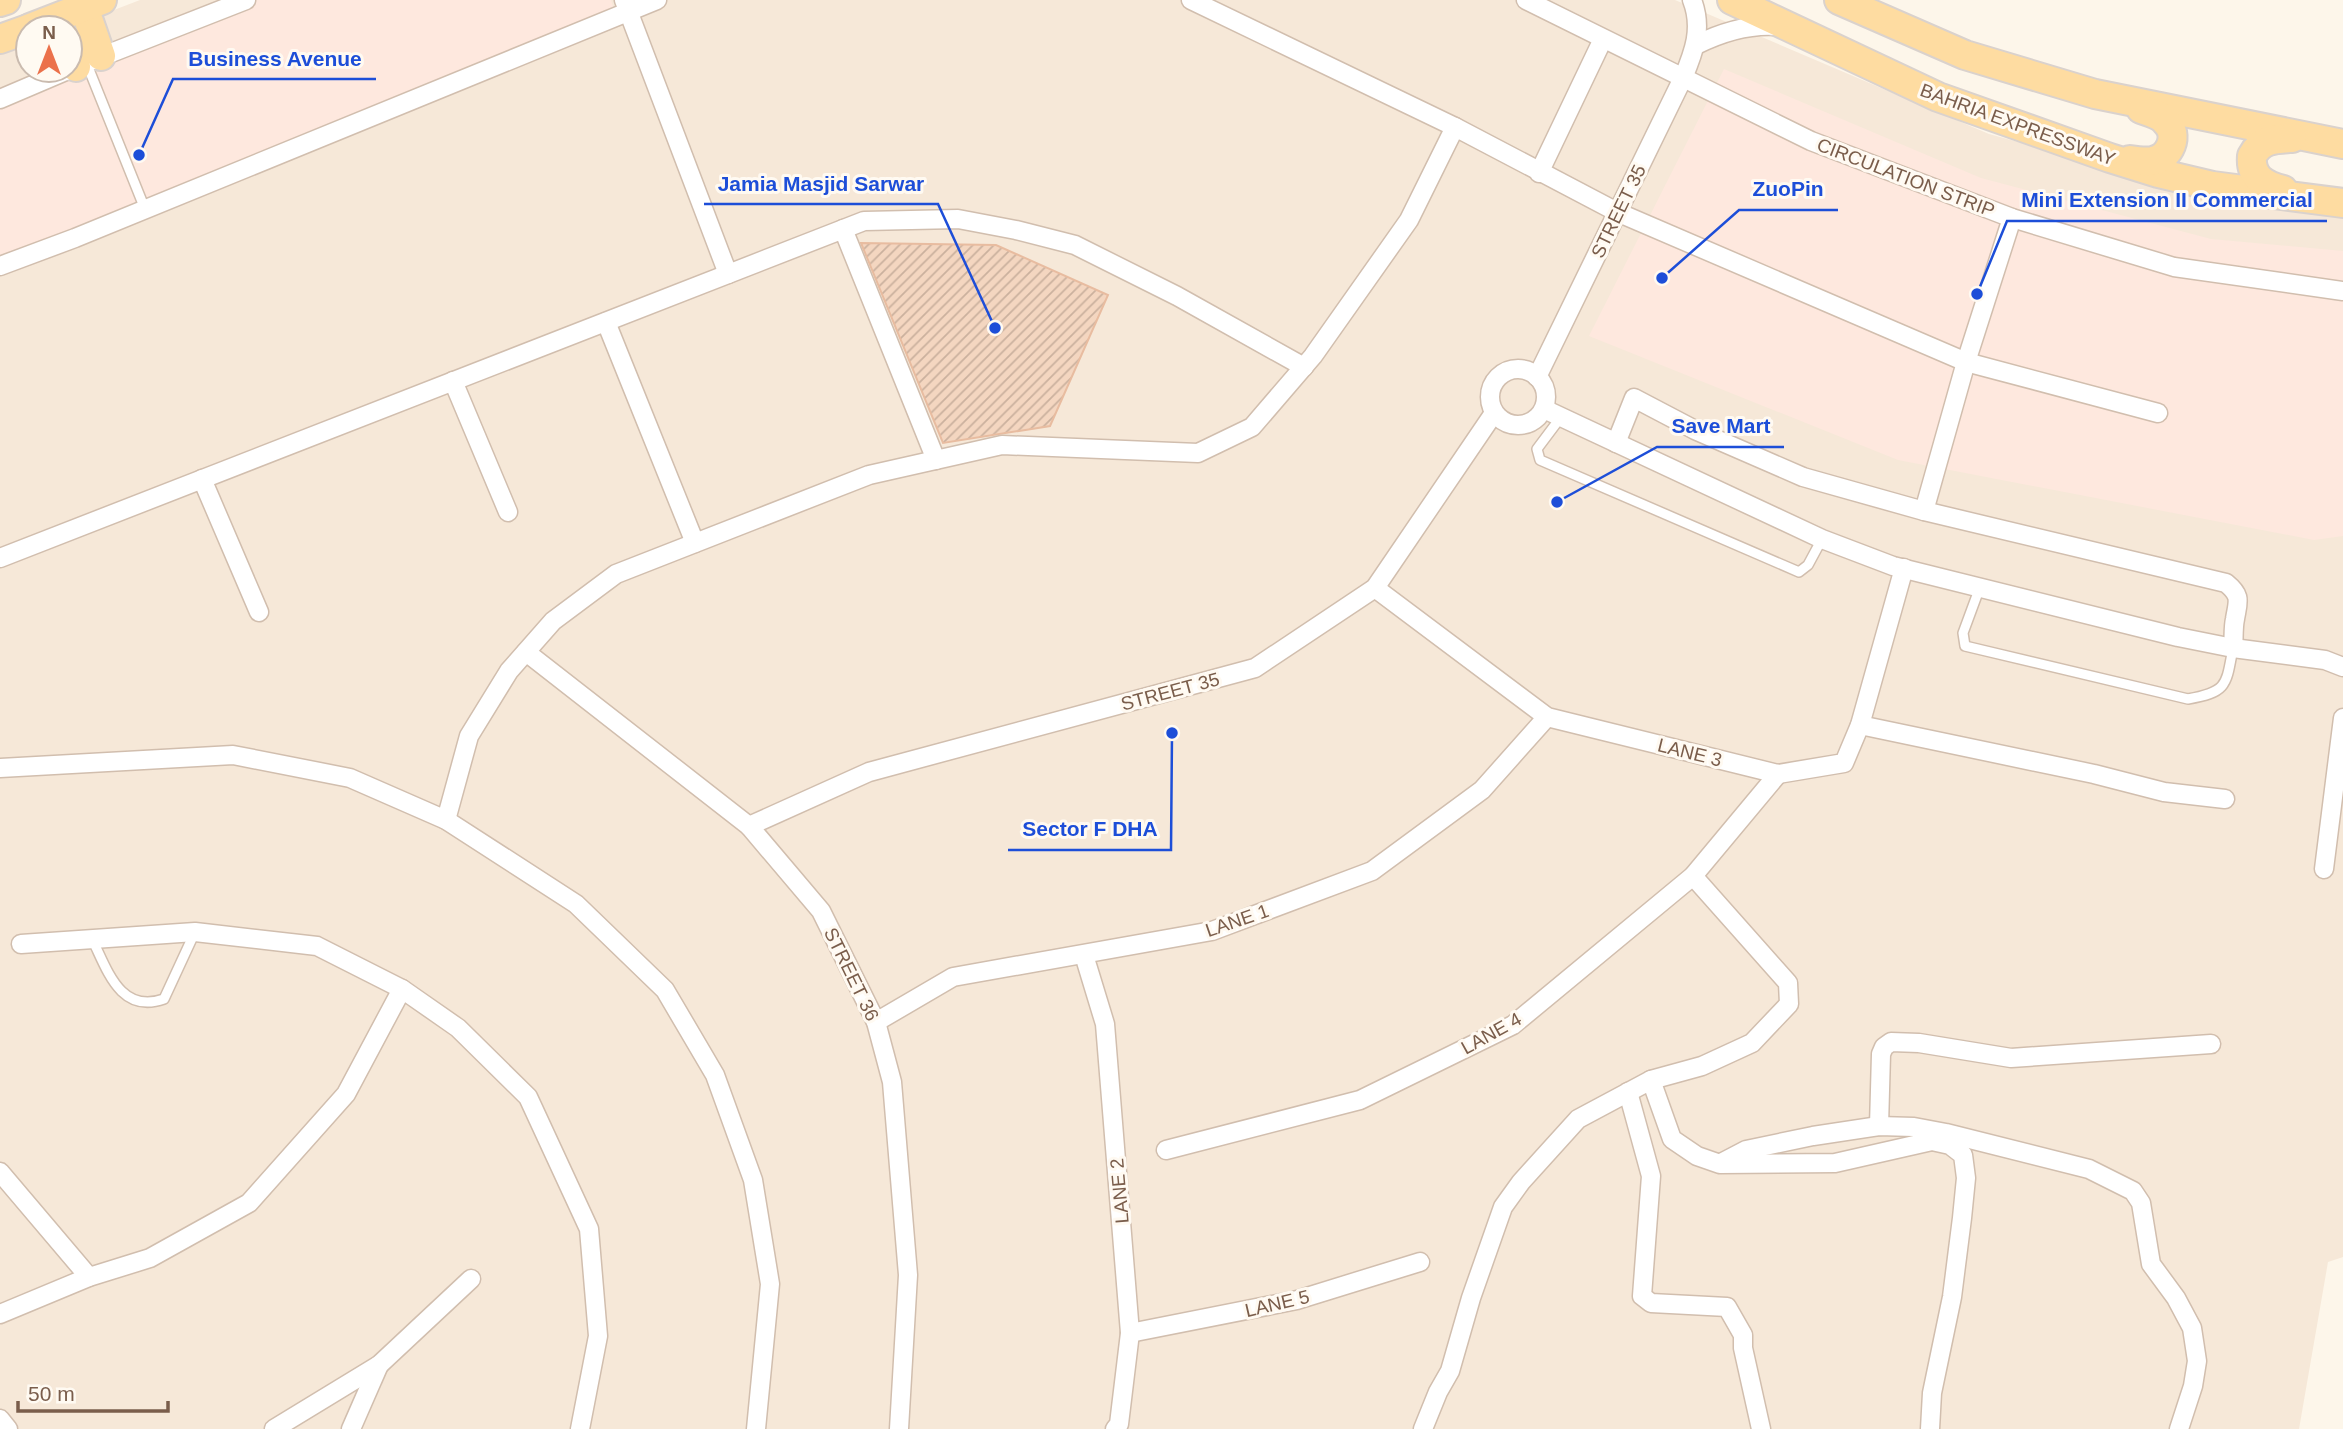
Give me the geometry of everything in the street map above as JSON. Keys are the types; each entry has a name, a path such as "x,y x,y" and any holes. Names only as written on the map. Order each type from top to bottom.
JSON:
{"main road":[{"path":"0,2 6,0"},
{"name":"BAHRIA EXPRESSWAY","path":"1732,0 1938,97 2110,158 2213,186 2340,203"},
{"path":"1839,0 1965,55 2095,94 2166,120 2172,131 2170,148 2155,161 2110,158"},
{"path":"84,42 93,3"},
{"path":"74,14 93,3"},
{"path":"2095,94 2343,144"},
{"path":"2311,138 2273,139 2262,143 2252,156 2254,173 2260,181 2270,186 2340,203"}],"street":[{"path":"84,61 246,0"},
{"path":"0,266 145,209 626,6 657,0"},
{"path":"1191,0 1455,127 1617,212 1966,362 2158,413"},
{"name":"CIRCULATION STRIP","path":"1526,0 1811,141 2012,218 2174,267 2343,291"},
{"path":"1692,0 1696,19 1696,45 1714,36 1744,27 1786,27"},
{"path":"626,6 728,274"},
{"path":"1539,173 1603,39"},
{"name":"STREET 35","path":"1537,377 1683,78 1696,45"},
{"path":"0,99 33,84"},
{"path":"446,820 469,736 509,671 552,621 616,574 869,475 1002,445 1198,453 1252,427 1304,367 1409,220 1455,127"},
{"path":"1924,511 1966,362 2012,218"},
{"path":"0,558 864,221 958,219 1075,245 1177,296 1304,367"},
{"path":"843,229 936,460"},
{"path":"606,322 695,542"},
{"path":"1520,369 1537,377 1545,392 1544,409 1535,420 1522,425 1508,424 1494,412 1490,395 1497,378 1508,371 1520,369"},
{"path":"453,381 508,512"},
{"path":"1616,443 1634,398 1695,430 1803,477 1924,511 2226,583 2236,592 2239,607 2234,619 2233,648"},
{"path":"1544,409 1822,538 1904,568 2178,637 2233,648 2325,660 2343,667"},
{"name":"STREET 35","path":"749,826 869,772 1255,668 1375,588 1494,412"},
{"path":"202,479 259,612"},
{"name":"LANE 3","path":"1375,588 1547,717 1778,774 1843,763 1860,725 1904,568"},
{"name":"STREET 36","path":"526,652 749,826 821,911 876,1022 892,1082 908,1275 899,1429"},
{"name":"LANE 1","path":"876,1022 953,977 1212,931 1372,871 1482,790 1547,717"},
{"path":"2324,869 2343,718"},
{"path":"1860,725 2094,774 2164,792 2225,799"},
{"path":"0,768 233,755 351,778 446,820 576,904 665,990 715,1075 753,1180 770,1284 756,1429"},
{"name":"LANE 4","path":"1166,1150 1360,1100 1513,1025 1693,876 1778,774"},
{"path":"1423,1429 1450,1371 1471,1298 1503,1207 1521,1182 1578,1119 1651,1080 1702,1066 1752,1043 1789,1004 1788,984 1693,876"},
{"path":"21,944 195,932 317,946 402,989 458,1028 528,1097 589,1229 598,1336 579,1429"},
{"name":"LANE 2","path":"1084,955 1105,1024 1130,1333 1119,1424 1115,1429"},
{"path":"0,1314 89,1277 150,1258 249,1203 346,1094 402,989"},
{"path":"1879,1126 1881,1054 1891,1042 1919,1043 2011,1058 2211,1044"},
{"path":"1651,1080 1672,1139 1697,1156 1720,1164 1835,1163 1932,1141 1950,1145 1963,1155 1966,1178 1962,1218 1952,1297 1933,1393 1930,1429"},
{"path":"1628,1092 1651,1176 1642,1296 1651,1303 1727,1307 1743,1335 1743,1348 1761,1429"},
{"path":"1720,1164 1746,1150 1758,1147 1879,1126 1914,1127 2089,1170 2133,1191 2141,1203 2151,1264 2176,1298 2192,1328 2197,1361 2193,1385 2179,1429"},
{"path":"0,1172 89,1277"},
{"name":"LANE 5","path":"1130,1333 1297,1300 1420,1262"},
{"path":"274,1429 379,1365 471,1279"},
{"path":"351,1429 379,1365"},
{"path":"0,1419 8,1429"}],"lane":[{"path":"84,74 145,209"},
{"path":"1561,417 1537,449 1540,460 1799,572 1808,565 1822,538"},
{"path":"1980,587 1963,633 1965,646 2188,699 2217,691 2227,682 2233,648"},
{"path":"93,941 113,982 129,999 149,1004 164,999 195,932"}],"shaded area":[{"path":"140,0 1675,0 1989,134 2175,185 2343,209 2343,1257 2328,1262 2299,1429 0,1429 0,53 14,48 14,84 84,84 84,21"},
{"path":"249,0 611,0 616,17 0,267 0,100 40,84 84,84 84,66"},
{"path":"1724,69 1981,178 2211,239 2343,251 2343,536 2314,540 1898,460 1589,336"}],"building":[{"path":"861,243 996,245 1108,295 1050,426 943,443"}],"place":[{"name":"Business Avenue","path":"139,155"},
{"name":"ZuoPin","path":"1662,278"},
{"name":"Mini Extension II Commercial","path":"1977,294"},
{"name":"Jamia Masjid Sarwar","path":"995,328"},
{"name":"Save Mart","path":"1557,502"},
{"name":"Sector F DHA","path":"1172,733"}]}
